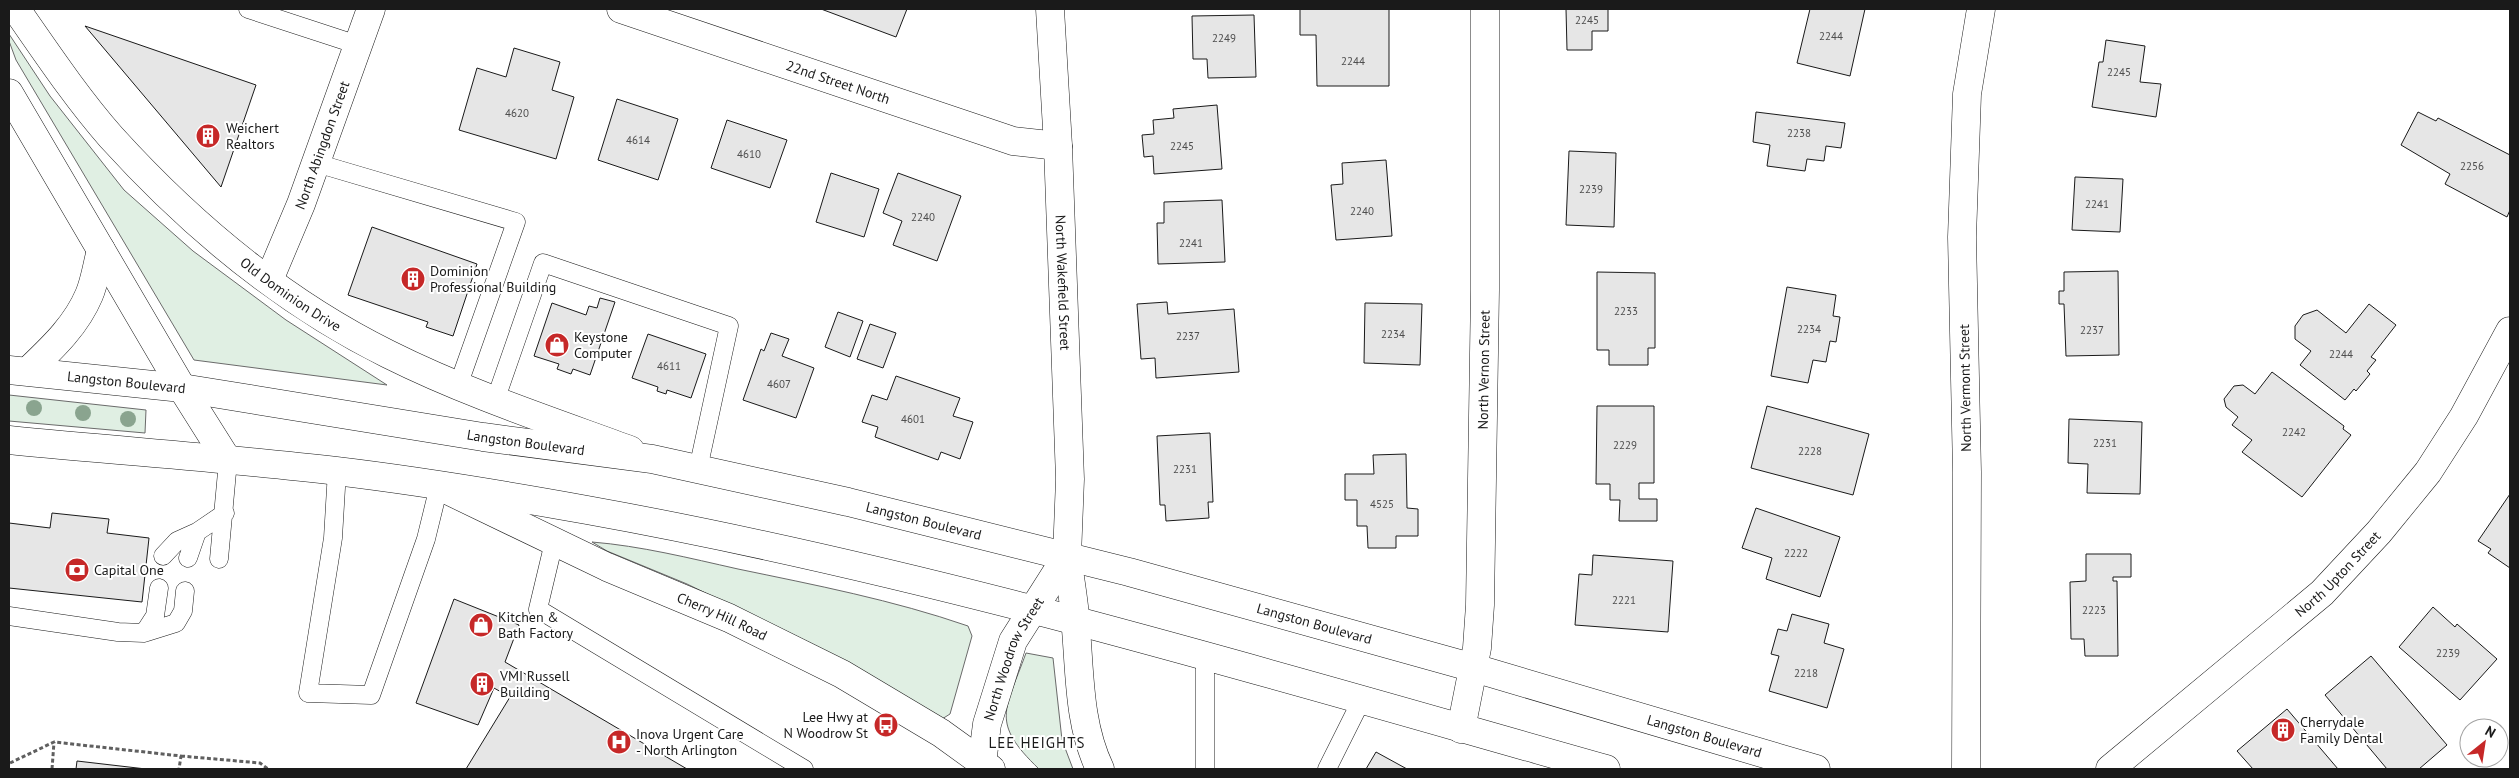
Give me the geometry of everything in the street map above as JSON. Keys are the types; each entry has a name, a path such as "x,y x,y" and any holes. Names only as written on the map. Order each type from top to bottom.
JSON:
{"main road":[{"name":"Old Dominion Drive","path":"16,9 78,96 110,136 184,210 223,244 315,313 354,336 458,386 652,459"},
{"name":"North Abingdon Street","path":"270,280 316,163 371,9"},
{"name":"22nd Street North","path":"621,9 1013,141 1058,146"},
{"name":"North Wakefield Street","path":"1050,9 1058,146 1070,479 1067,556"},
{"name":"North Vernon Street","path":"1461,728 1474,668 1480,605 1485,290 1485,9"},
{"name":"North Vermont Street","path":"1966,769 1967,472 1962,237 1967,94 1981,9"},
{"path":"9,93 16,120 101,250 182,388 228,461"},
{"path":"18,370 63,336 81,310 89,295 101,250"},
{"name":"North Upton Street","path":"2110,769 2322,593 2373,539 2428,472 2464,416 2510,331"},
{"name":"Langston Boulevard","path":"18,370 182,388 483,437 652,459 848,502 1067,556 1474,668 1816,769"},
{"path":"9,440 337,471 586,510 690,530 1076,621 1606,769"},
{"name":"Cherry Hill Road","path":"439,486 607,567 729,618 842,674 893,702 985,767"},
{"path":"1067,556 1076,621 1082,708 1091,748 1100,769"},
{"name":"North Woodrow Street","path":"985,767 987,724 1013,642 1067,556"}],"lane":[{"path":"248,9 358,45"},
{"path":"316,163 516,222 458,386"},
{"path":"495,401 543,263 729,326 698,469"},
{"path":"219,559 225,513 228,461"},
{"path":"337,471 333,538 308,693 371,695 426,539 439,486"},
{"path":"163,556 177,541 198,532 225,513"},
{"path":"188,558 198,532"},
{"path":"554,542 538,609 804,769"},
{"path":"144,633 155,616 159,588"},
{"path":"9,616 118,632 144,633 176,623 183,611 185,591"},
{"path":"1205,657 1205,769"},
{"path":"1327,769 1361,701"}],"path":[{"path":"52,769 54,742"},
{"path":"10,764 54,742 260,764 268,769"},
{"path":"179,769 181,756"}],"green space":[{"path":"9,34 50,96 124,190 193,251 286,320 387,385 194,360 16,60 9,41"},
{"path":"9,395 146,410 145,433 9,421"},
{"path":"592,542 629,546 825,587 911,608 968,626 972,636 950,714 942,719 804,641 687,584 607,551"},
{"path":"1026,653 1053,658 1062,740 1073,769 1039,769 1013,739 1008,727 1006,715 1008,703"}],"building":[{"path":"821,9 907,9 896,37"},
{"path":"1300,9 1389,9 1389,86 1317,86 1316,35 1300,35"},
{"path":"1566,9 1608,9 1608,31 1592,31 1592,50 1567,50"},
{"path":"1810,9 1865,9 1850,76 1797,63"},
{"path":"1254,15 1256,77 1208,78 1207,59 1193,59 1192,16"},
{"name":"Weichert Realtors","path":"85,26 256,85 221,187"},
{"path":"2106,40 2145,46 2140,82 2161,84 2156,117 2092,107 2099,62 2103,62"},
{"path":"514,48 560,62 552,90 574,97 556,159 459,130 477,68 506,77"},
{"path":"617,99 678,119 658,180 598,160"},
{"path":"1217,105 1222,169 1154,174 1153,156 1144,157 1142,135 1154,134 1153,120 1174,118 1173,109"},
{"path":"1756,112 1845,123 1841,148 1826,146 1824,161 1807,159 1805,171 1767,166 1770,145 1753,142"},
{"path":"2418,112 2436,121 2438,118 2510,155 2510,210 2507,217 2445,184 2450,174 2401,145"},
{"path":"727,120 787,140 770,188 711,168"},
{"path":"1569,151 1616,153 1614,227 1566,225"},
{"path":"1386,160 1392,236 1336,240 1331,185 1343,184 1342,163"},
{"path":"831,173 879,189 864,237 816,222"},
{"path":"898,173 961,196 937,261 893,245 902,221 883,213"},
{"path":"2075,177 2123,179 2120,232 2072,230"},
{"path":"1222,200 1225,262 1158,264 1157,223 1164,223 1164,202"},
{"name":"Dominion Professional Building","path":"372,227 477,264 453,336 426,327 428,322 348,295"},
{"path":"2118,271 2119,355 2066,356 2064,304 2059,304 2059,291 2064,291 2064,272"},
{"path":"1597,272 1655,273 1655,348 1648,348 1648,365 1609,365 1609,350 1597,350"},
{"path":"1787,287 1836,295 1833,316 1840,317 1836,342 1830,341 1826,362 1813,360 1808,383 1771,376"},
{"path":"600,298 615,302 590,375 573,369 571,374 557,369 559,364 534,356 552,303 586,315 589,306 597,308"},
{"path":"1167,302 1168,314 1234,309 1239,372 1156,378 1155,358 1141,359 1137,304"},
{"path":"1365,303 1422,304 1420,365 1364,363"},
{"path":"2369,304 2396,325 2371,357 2376,360 2367,371 2370,374 2356,391 2354,389 2345,400 2300,365 2311,351 2295,339 2295,326 2303,315 2317,310 2346,333"},
{"path":"838,312 863,321 850,357 825,347"},
{"path":"870,324 896,333 883,368 857,359"},
{"path":"771,333 789,339 782,356 814,368 796,418 743,400 761,349 764,351"},
{"path":"648,334 706,354 691,398 667,390 666,394 657,391 658,387 632,378"},
{"path":"2272,372 2344,426 2343,429 2351,435 2302,497 2242,452 2252,440 2232,425 2238,417 2226,407 2224,399 2234,386 2243,385 2255,394"},
{"path":"896,376 960,398 953,416 973,422 960,459 941,452 938,460 875,437 878,427 862,422 872,395 887,400"},
{"path":"1597,406 1654,406 1654,483 1639,483 1639,499 1657,499 1657,521 1619,521 1620,500 1610,500 1610,484 1596,484"},
{"path":"1767,406 1869,434 1853,495 1751,468"},
{"path":"2069,419 2142,422 2140,494 2087,493 2088,464 2068,463"},
{"path":"1210,433 1213,502 1208,502 1209,518 1166,521 1165,505 1160,505 1157,436"},
{"path":"1406,454 1407,508 1418,509 1418,536 1396,536 1396,548 1368,548 1367,526 1357,526 1357,500 1345,500 1345,474 1374,474 1373,455"},
{"path":"2510,494 2510,568 2488,553 2491,549 2478,541"},
{"path":"1756,508 1840,537 1820,597 1766,579 1772,558 1742,548"},
{"name":"Capital One","path":"52,513 109,519 107,533 149,538 142,602 9,588 9,523 50,528"},
{"path":"2086,554 2131,554 2131,577 2113,577 2113,581 2117,581 2118,656 2085,656 2084,639 2071,639 2070,582 2086,581"},
{"path":"1593,555 1673,561 1668,632 1575,625 1579,574 1592,575"},
{"name":"VMI Russell Building","path":"454,599 519,625 505,662 687,769 466,769 510,697 494,688 478,725 416,703"},
{"path":"2433,607 2455,627 2457,624 2497,659 2460,700 2399,647"},
{"path":"1792,614 1829,624 1824,643 1844,649 1827,708 1769,691 1779,656 1771,654 1778,629 1787,631"},
{"path":"2371,656 2447,745 2419,769 2387,769 2325,695"},
{"name":"Cherrydale Family Dental","path":"2287,709 2338,769 2253,769 2237,751"},
{"path":"1376,752 1407,769 1366,769"},
{"path":"77,761 146,769 76,769"}],"place":[{"name":"Weichert Realtors","path":"208,136"},
{"name":"Dominion Professional Building","path":"413,279"},
{"name":"Keystone Computer","path":"557,345"},
{"name":"Capital One","path":"77,570"},
{"name":"Kitchen & Bath Factory","path":"481,625"},
{"name":"VMI Russell Building","path":"482,684"},
{"name":"Lee Hwy at N Woodrow St","path":"886,725"},
{"name":"Cherrydale Family Dental","path":"2283,730"},
{"name":"Inova Urgent Care - North Arlington","path":"619,742"}],"district":[{"name":"LEE HEIGHTS","path":"1037,742"}]}
